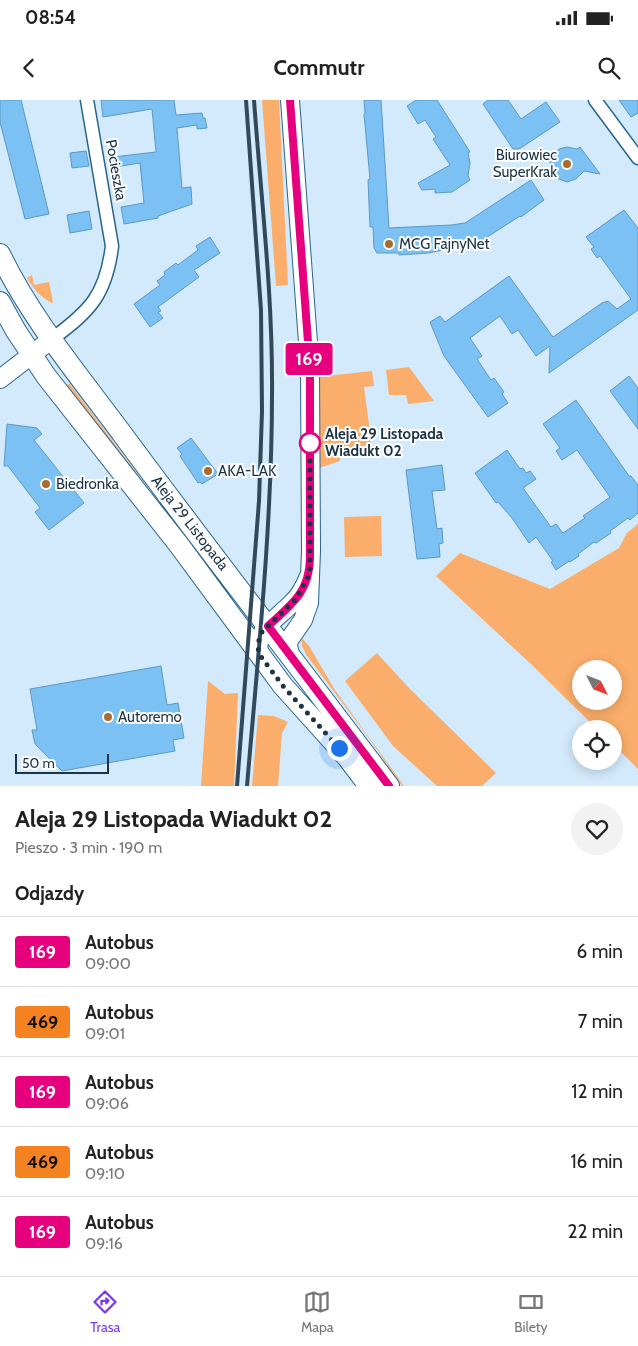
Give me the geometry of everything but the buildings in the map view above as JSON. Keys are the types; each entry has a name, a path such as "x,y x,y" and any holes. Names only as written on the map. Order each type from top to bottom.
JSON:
{"main road":[{"name":"Aleja 29 Listopada","path":"0,254 24,297 52,339 274,642 389,786"},
{"name":"Aleja 29 Listopada","path":"0,302 46,376 179,545 240,628 274,642"},
{"name":"Aleja 29 Listopada","path":"274,642 283,686 342,751 369,786"}],"street":[{"name":"Pocieszka","path":"52,339 81,317 99,294 108,272 112,246 87,100"},
{"path":"274,642 301,623 308,610 310,595 310,369 290,100"},
{"path":"595,100 638,158"},
{"path":"0,379 52,339"},
{"path":"274,642 310,573"}],"shaded area":[{"path":"262,100 279,100 288,285 276,286"},
{"path":"32,275 34,285 49,282 52,303 32,286 27,278"},
{"path":"409,367 434,401 408,404 406,395 389,395 386,370"},
{"path":"372,371 374,386 364,387 372,447 341,451 340,461 316,469 317,377"},
{"path":"69,383 139,476 139,478 66,386"},
{"path":"381,516 382,556 345,557 344,517"},
{"path":"638,524 638,769 622,753 622,720 588,720 578,710 622,710 622,660 572,660 572,704 436,576 460,553 550,589 619,548 627,533"},
{"path":"301,637 309,646 335,690 404,786 402,786 366,734 307,656 302,646"},
{"path":"377,653 410,689 496,773 482,786 437,786 393,746 345,681"},
{"path":"208,681 225,694 238,693 234,786 201,786"},
{"path":"258,715 274,716 288,722 282,733 278,786 252,786"}],"railway":[{"path":"237,786 259,501 262,411 261,310 246,100"},
{"path":"247,786 267,541 272,394 269,284 254,100"}],"bus line":[{"name":"169","path":"290,100 310,369 310,573 303,589 293,603 268,626 389,786"}],"place":[{"name":"Biurowiec SuperKrak","path":"567,164"},
{"name":"MCG FajnyNet","path":"389,244"},
{"name":"Aleja 29 Listopada Wiadukt 02","path":"310,443"},
{"name":"AKA-LAK","path":"208,471"},
{"name":"Biedronka","path":"46,484"},
{"name":"Autoremo","path":"108,717"}],"route":[{"path":"310,443 310,573 303,589 293,603 262,632 258,647 259,654 283,686 339,748"}]}
